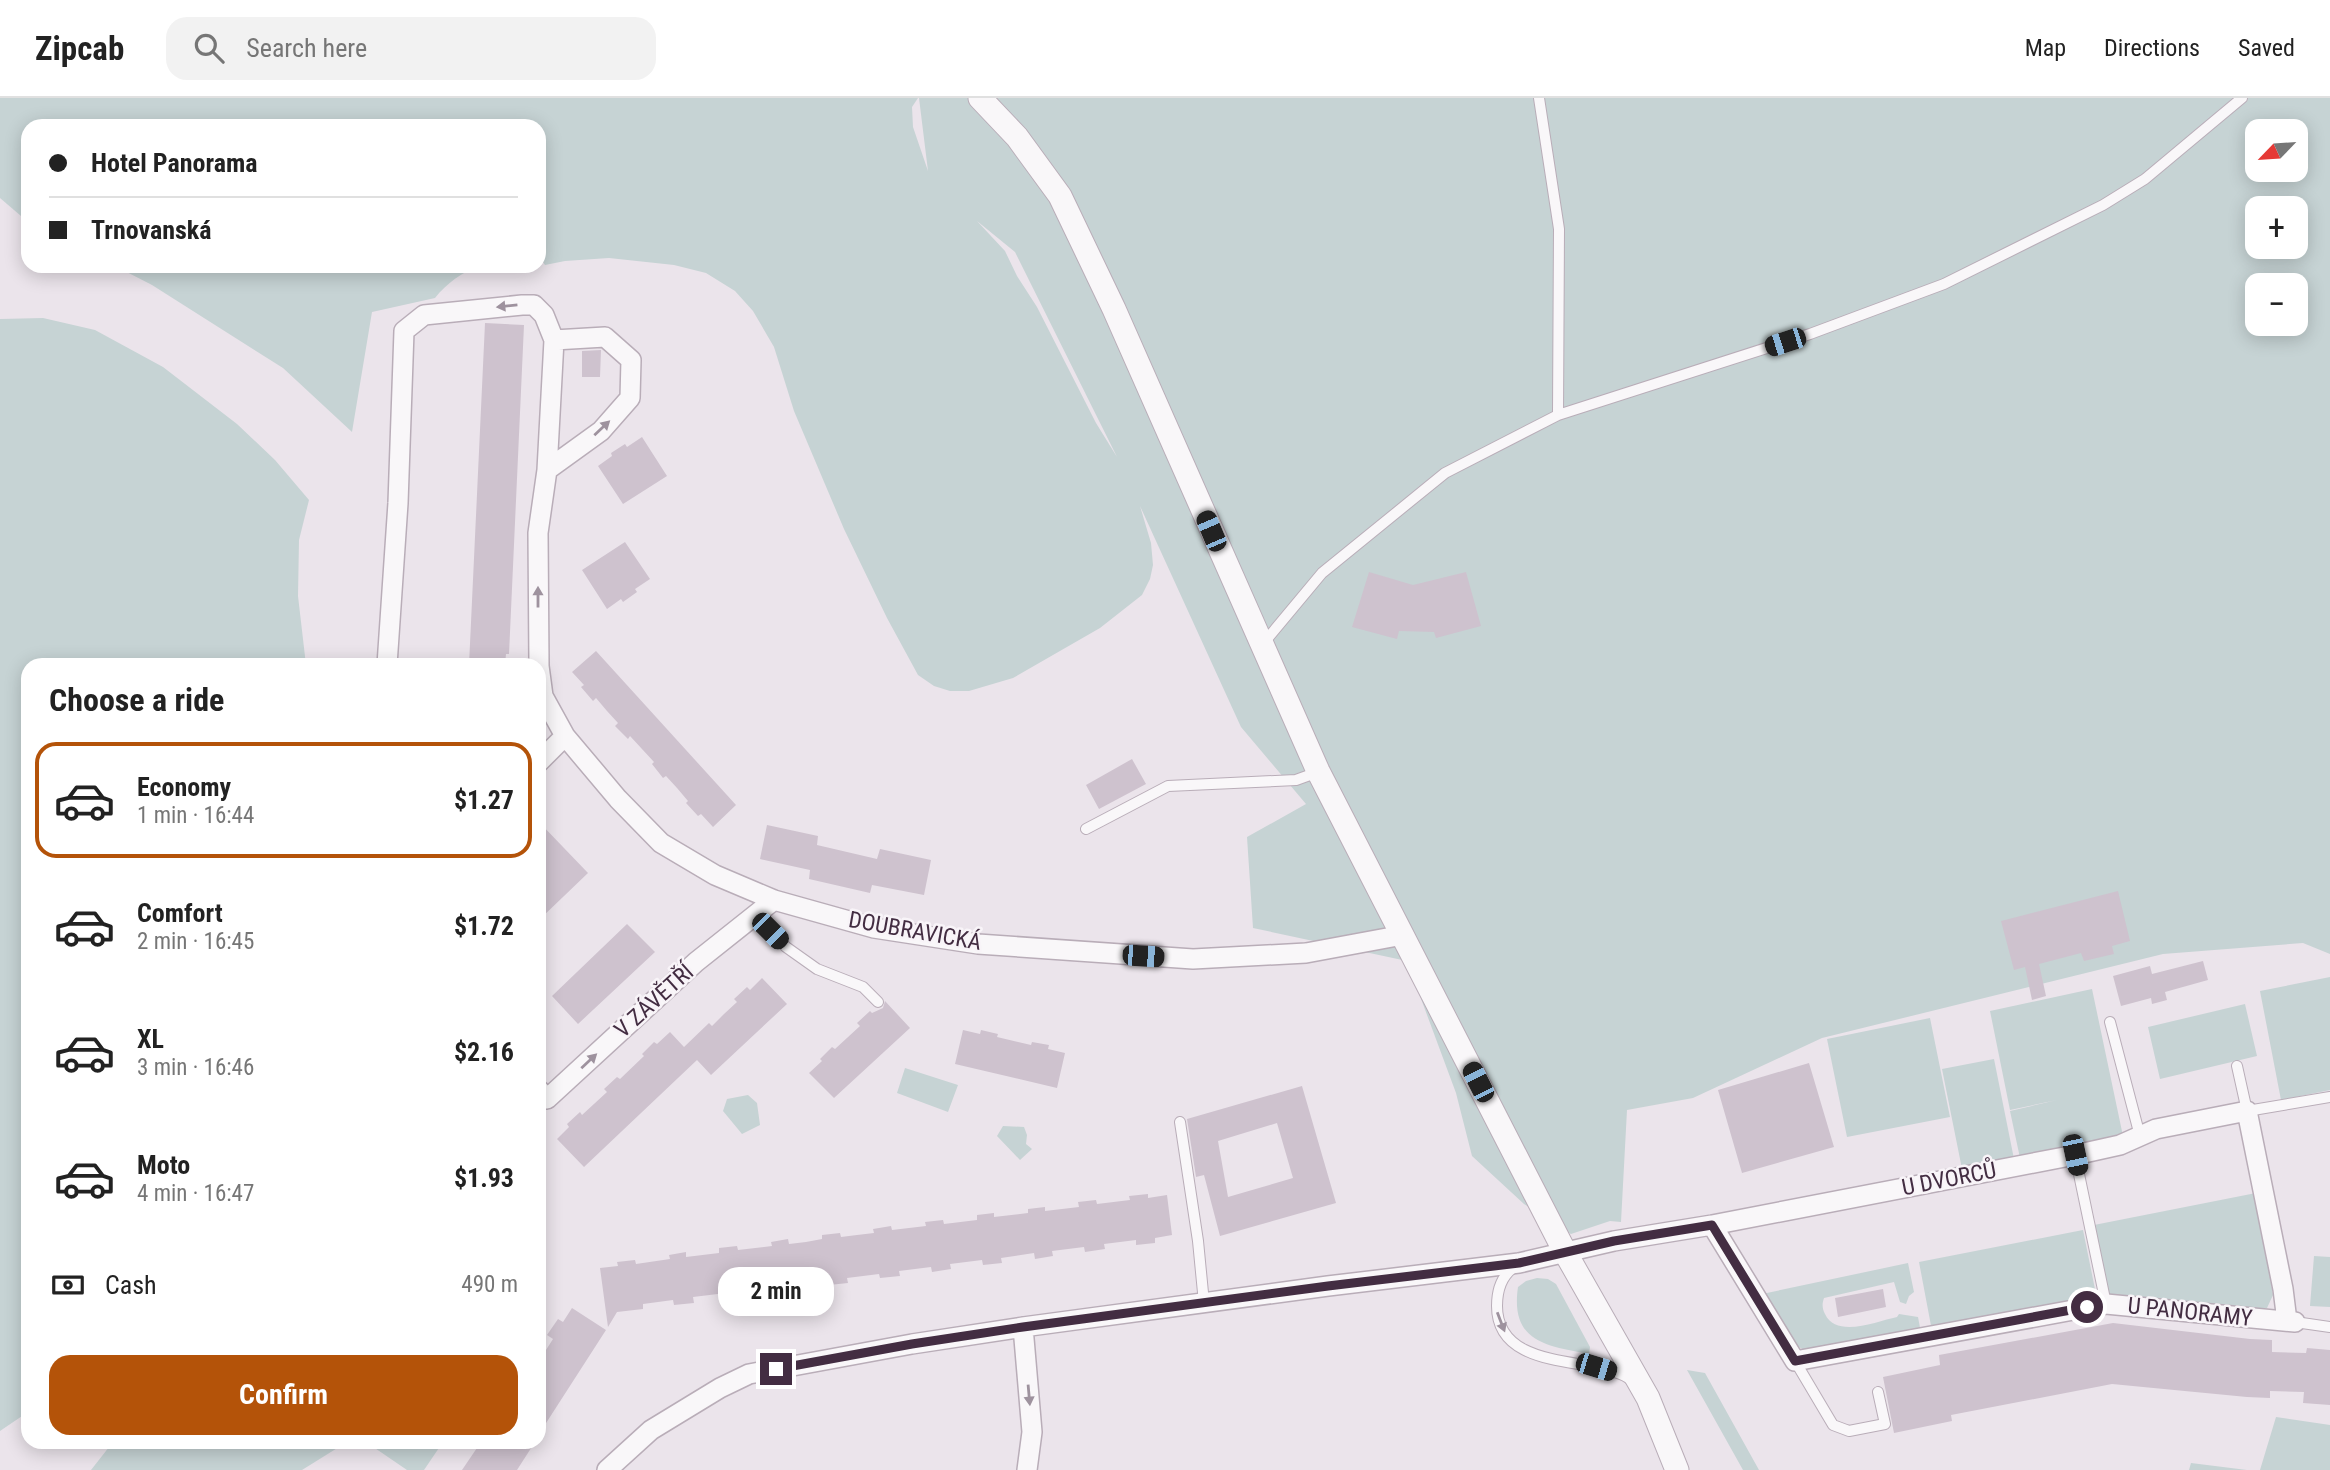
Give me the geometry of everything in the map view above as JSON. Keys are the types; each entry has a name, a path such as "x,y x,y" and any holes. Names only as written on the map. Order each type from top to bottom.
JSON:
{"street":[{"path":"979,98 1017,137 1060,195 1114,309 1318,771 1566,1252 1648,1398 1677,1470"},
{"path":"387,658 398,503 404,331 424,315 534,305 544,315 554,341 605,337 631,360 630,398 601,430 547,470"},
{"name":"DOUBRAVICKÁ","path":"539,658 538,533 547,470 554,341"},
{"name":"DOUBRAVICKÁ","path":"546,701 565,736 618,799 660,843 715,875 774,900 874,928 978,944 1193,959 1306,953 1403,935"},
{"path":"546,755 565,736"},
{"name":"V ZÁVĚTŘÍ","path":"546,1097 696,962 774,900"},
{"path":"2248,1111 2291,1322"},
{"name":"U DVORCŮ","path":"607,1470 651,1430 720,1388 749,1374 1023,1327 1519,1263 1614,1241 1712,1225 2075,1155 2120,1145 2156,1129 2248,1111"},
{"path":"1712,1225 1795,1361"},
{"name":"U PANORAMY","path":"1795,1361 2106,1304 2291,1322"},
{"path":"1023,1327 1032,1432 1027,1470"}],"lane":[{"path":"1539,98 1559,229 1558,415"},
{"path":"1262,645 1322,573 1445,474 1558,415 1810,334 1944,284 2103,205 2145,179 2242,98"},
{"path":"1086,829 1168,786 1296,780 1318,771"},
{"path":"754,915 786,947 817,969 863,987 878,1003"},
{"path":"2110,1022 2140,1136"},
{"path":"2237,1066 2248,1111"},
{"name":"U DVORCŮ","path":"2248,1111 2330,1097"},
{"path":"1180,1122 1198,1241 1204,1303"},
{"path":"2075,1155 2106,1304"},
{"path":"1519,1263 1504,1275 1497,1300 1501,1322 1515,1346 1528,1353 1590,1365 1627,1376 1648,1398"},
{"name":"U PANORAMY","path":"2291,1322 2330,1327"},
{"path":"1795,1361 1833,1425 1849,1431 1885,1424 1878,1392"}],"shaded area":[{"path":"0,98 918,98 912,107 913,127 928,171 919,98 2330,98 2330,954 2303,943 2163,954 1822,1038 1693,1098 1627,1110 1621,1222 1610,1221 1571,1234 1524,1204 1472,1156 1456,1093 1407,961 1253,928 1247,837 1306,804 1241,727 1140,506 1151,543 1153,565 1142,595 1100,628 1013,678 969,691 950,691 934,686 918,675 887,618 844,529 794,411 774,347 753,311 735,291 706,273 674,265 609,258 546,265 546,119 21,119 21,216 0,198","holes":["977,221 1015,252 1117,457 1096,423 1005,251"]},
{"path":"129,273 464,273 435,298 372,312 352,432 283,368"},
{"path":"43,318 95,330 163,367 237,424 275,460 309,500 299,540 298,596 305,658 21,658 21,1417 0,1431 0,319"},
{"path":"2330,977 2330,1090 2281,1100 2260,991"},
{"path":"2092,989 2123,1136 2020,1158 2010,1111 2057,1100 2010,1110 1990,1011"},
{"path":"2245,1004 2257,1056 2160,1079 2148,1027"},
{"path":"1930,1018 1950,1117 1847,1137 1827,1039"},
{"path":"1994,1059 2014,1159 1962,1169 1942,1069"},
{"path":"905,1068 958,1085 948,1112 897,1093"},
{"path":"748,1095 757,1103 760,1125 742,1134 723,1111 727,1099"},
{"path":"1003,1126 1024,1127 1026,1144 1032,1149 1020,1160 997,1136"},
{"path":"2256,1193 2273,1295 2267,1308 2253,1312 2110,1297 2094,1225"},
{"path":"2083,1230 2097,1299 1932,1331 1919,1262"},
{"path":"2314,1256 2330,1257 2330,1307 2310,1306"},
{"path":"1908,1263 1914,1292 1906,1304 1900,1302 1894,1282 1824,1298 1823,1308 1831,1321 1848,1327 1897,1317 1899,1314 1918,1317 1921,1333 1807,1352 1796,1345 1762,1294"},
{"path":"1537,1278 1548,1279 1556,1284 1590,1347 1589,1354 1546,1344 1526,1330 1520,1320 1517,1305 1518,1287"},
{"path":"1687,1370 1705,1373 1759,1470 1743,1470"},
{"path":"2276,1417 2330,1425 2330,1470 2260,1470"},
{"path":"108,1449 336,1449 302,1470 91,1470"},
{"path":"376,1449 438,1449 424,1470 407,1470"},
{"path":"2191,1463 2247,1470 2189,1470"}],"building":[{"path":"485,323 524,325 509,654 506,654 506,658 469,658"},
{"path":"601,350 600,377 582,377 582,351"},
{"path":"642,437 667,476 623,504 598,466 612,456 611,453"},
{"path":"625,542 650,579 635,589 637,592 623,602 621,599 607,609 582,570"},
{"path":"1369,572 1413,585 1466,572 1481,626 1436,638 1434,632 1399,631 1397,639 1352,627"},
{"path":"596,651 736,805 713,827 686,803 688,801 666,776 663,778 652,764 654,762 630,736 628,739 615,726 618,723 596,698 593,701 581,687 584,685 572,672"},
{"path":"1132,759 1146,784 1099,809 1086,785"},
{"path":"767,825 818,836 817,845 877,859 880,849 931,860 924,895 872,885 870,893 809,879 810,870 760,859"},
{"path":"546,829 588,873 546,913"},
{"path":"2118,891 2130,941 2112,946 2114,954 2084,961 2081,953 2039,964 2046,996 2032,1000 2025,967 2014,970 2001,921"},
{"path":"627,924 655,952 578,1024 552,996"},
{"path":"2203,961 2208,980 2165,992 2167,1000 2152,1004 2151,998 2121,1006 2113,976 2150,966 2152,974"},
{"path":"762,978 787,1004 711,1075 697,1060 584,1167 557,1139 569,1127 567,1124 580,1112 582,1115 607,1092 604,1089 617,1077 620,1079 644,1056 642,1054 654,1042 657,1044 670,1032 684,1047 709,1023 712,1026 737,1002 734,999 747,987 750,990"},
{"path":"885,1001 910,1028 834,1098 809,1073 832,1047 835,1049 860,1026 857,1023 870,1011 872,1013 883,1008"},
{"path":"963,1030 980,1034 981,1030 998,1034 997,1037 1031,1045 1032,1042 1049,1045 1048,1049 1065,1053 1057,1088 955,1064"},
{"path":"1809,1063 1834,1147 1742,1173 1718,1090"},
{"path":"1302,1086 1336,1203 1220,1236 1204,1175 1196,1177 1187,1119","holes":["1277,1123 1293,1178 1228,1197 1218,1141"]},
{"path":"1148,1194 1148,1198 1167,1195 1172,1235 1155,1238 1155,1243 1136,1245 1136,1240 1104,1244 1105,1249 1085,1252 1084,1247 1052,1251 1053,1256 1035,1259 1034,1253 1001,1258 1002,1263 983,1265 982,1260 950,1264 951,1269 932,1272 931,1267 899,1271 900,1276 880,1278 879,1274 847,1278 848,1283 829,1285 828,1280 796,1284 797,1290 778,1292 777,1287 745,1291 746,1296 726,1298 726,1293 693,1297 694,1303 674,1305 673,1300 643,1304 643,1309 617,1312 608,1327 600,1268 618,1266 617,1262 635,1260 636,1264 670,1259 669,1255 686,1252 686,1257 719,1253 719,1248 737,1246 738,1250 772,1246 771,1242 788,1239 789,1244 806,1242 822,1239 822,1235 840,1233 841,1237 874,1233 873,1229 891,1226 892,1230 926,1226 925,1222 943,1220 944,1224 977,1220 977,1215 994,1213 994,1217 1028,1213 1028,1209 1045,1207 1045,1211 1079,1207 1078,1202 1096,1200 1097,1204 1130,1200 1129,1196"},
{"path":"1883,1289 1886,1307 1838,1317 1835,1298"},
{"path":"572,1308 606,1330 546,1423 546,1350 553,1339 547,1335 558,1319 563,1322"},
{"path":"2113,1323 2272,1340 2272,1352 2306,1353 2307,1348 2330,1350 2330,1405 2303,1403 2304,1392 2270,1391 2270,1398 2112,1384 1951,1415 1952,1421 1894,1433 1883,1377 1940,1365 1939,1355"},
{"path":"476,1449 530,1449 517,1470 462,1470"}],"route":[{"path":"776,1369 1023,1327 1519,1263 1614,1241 1712,1225 1795,1361 2087,1307"}]}
